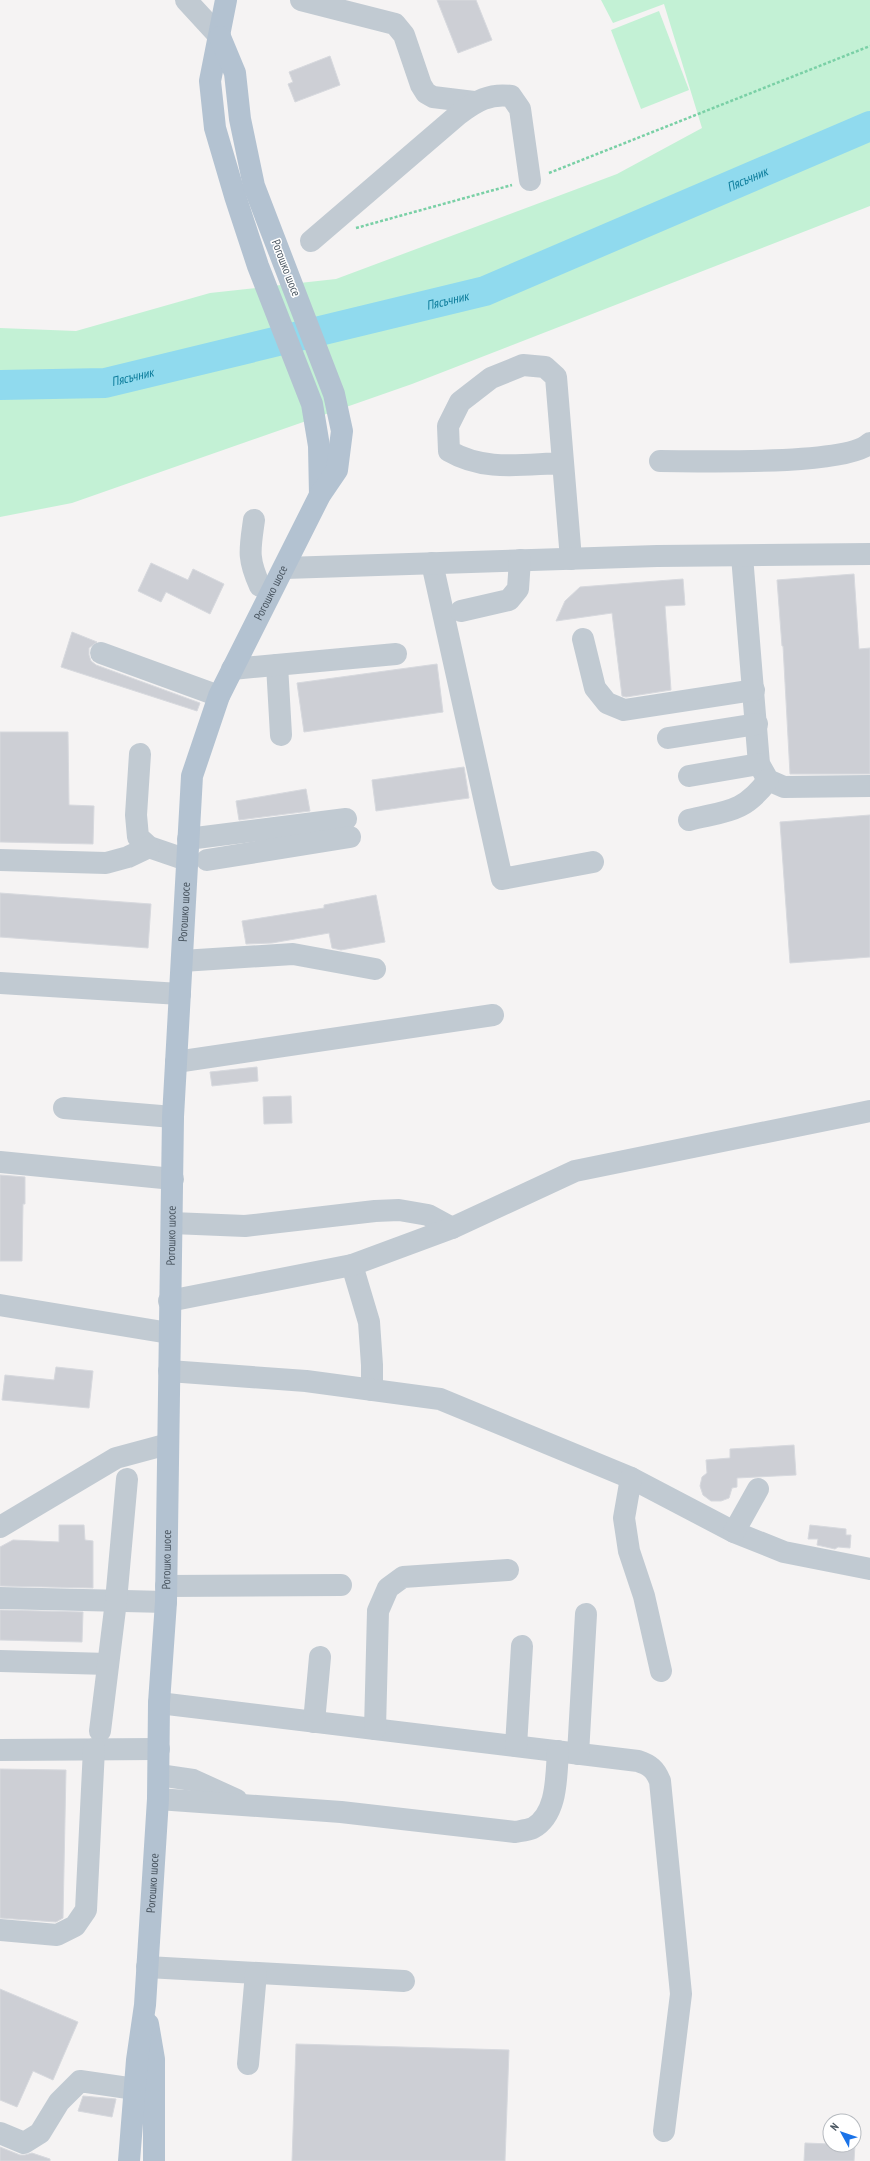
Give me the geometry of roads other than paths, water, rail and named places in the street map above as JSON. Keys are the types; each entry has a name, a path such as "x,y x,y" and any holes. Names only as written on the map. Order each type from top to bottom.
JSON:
{"main road":[{"name":"Рогошко шосе","path":"226,0 220,37 210,81 215,128 258,266 312,404 319,446 320,495"},
{"name":"Рогошко шосе","path":"129,2161 137,2060 145,2005 158,1799 160,1749 159,1703 166,1594 173,1117 182,961 194,853 192,776 219,696 285,568 320,495 337,470 342,431 334,394 283,258 254,186 240,119 235,73 220,37"},
{"name":"Рогошко шосе","path":"145,2005 154,2059 154,2161"}],"street":[{"path":"186,0 220,37"},
{"path":"301,0 395,24 404,35 421,85 426,93 433,97 474,102"},
{"path":"311,241 474,102 498,94 512,96 520,109 530,180"},
{"path":"563,463 491,466 464,460 449,450 448,426 460,402 491,378 523,365 545,367 556,377 571,559"},
{"path":"660,461 757,462 795,459 841,455 856,451 870,443"},
{"path":"254,520 249,557 260,586"},
{"path":"285,568 520,560 870,554"},
{"path":"689,820 740,808 756,796 764,772 756,724 742,556"},
{"path":"461,611 509,600 518,589 520,560"},
{"path":"432,563 502,879 593,862"},
{"path":"583,639 596,688 607,703 624,710 754,690"},
{"path":"101,653 219,696"},
{"path":"232,669 396,654"},
{"path":"278,665 281,735"},
{"path":"668,738 756,724"},
{"path":"140,754 136,815 138,837 149,847 194,853 348,828"},
{"path":"689,776 764,772 784,787 870,786"},
{"path":"0,860 106,863 128,858 149,847"},
{"path":"182,961 294,954 375,969"},
{"path":"0,983 180,994"},
{"path":"176,1062 493,1015"},
{"path":"64,1108 173,1117"},
{"path":"170,1301 352,1264 452,1228 575,1171 870,1111"},
{"path":"0,1162 173,1179"},
{"path":"172,1223 245,1226 375,1211 399,1210 428,1215 452,1228"},
{"path":"352,1264 369,1322 372,1390"},
{"path":"0,1305 169,1333"},
{"path":"169,1371 306,1381 440,1399 631,1478 734,1532 784,1552 870,1569"},
{"path":"0,1528 116,1458 168,1444"},
{"path":"631,1478 624,1518 629,1551 644,1596 661,1672"},
{"path":"0,1930 57,1935 75,1926 86,1910 97,1740 116,1601 127,1479"},
{"path":"734,1532 758,1489"},
{"path":"375,1729 378,1611 388,1588 403,1577 508,1570"},
{"path":"0,1598 116,1601 166,1594 341,1585"},
{"path":"158,1799 341,1812 515,1832 533,1828 546,1816 568,1752 586,1614"},
{"path":"516,1746 522,1646"},
{"path":"314,1722 320,1657"},
{"path":"0,1661 108,1664"},
{"path":"159,1703 568,1752 638,1761 648,1764 656,1771 660,1781 681,1994 664,2132"},
{"path":"0,1750 97,1740 160,1749"},
{"path":"159,1775 192,1780 220,1791 246,1805"},
{"path":"147,1967 404,1981"},
{"path":"248,2064 256,1973"},
{"path":"0,2132 24,2143 40,2133 59,2102 80,2081 135,2089"}],"waterway":[{"name":"Пясъчник","path":"0,385 105,383 485,291 870,126"}]}
